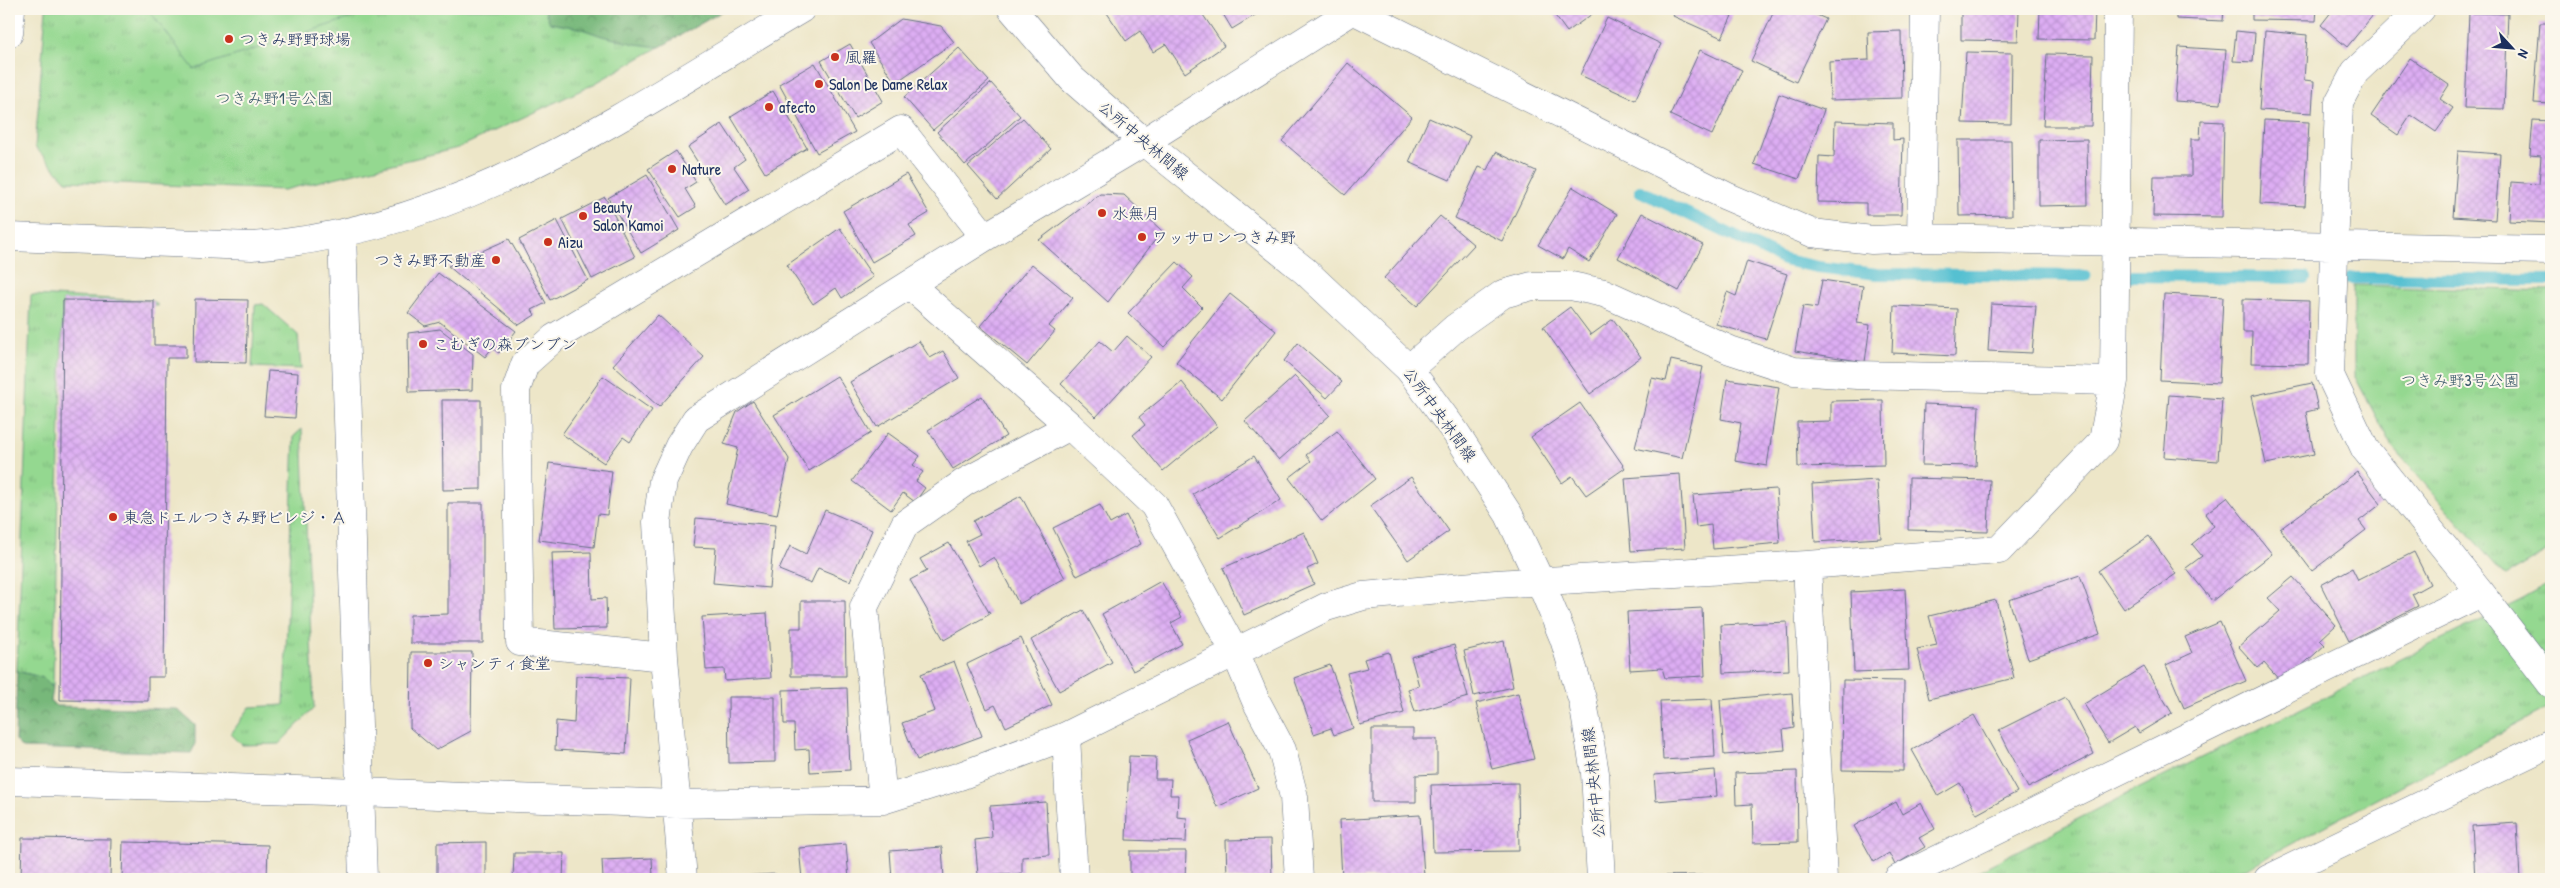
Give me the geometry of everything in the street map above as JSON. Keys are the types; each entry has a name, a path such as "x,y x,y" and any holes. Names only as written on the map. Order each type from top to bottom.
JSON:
{"street":[{"path":"9,33 11,9"},
{"path":"9,237 252,246 290,244 342,234 437,208 568,148 801,9"},
{"name":"公所中央林間線","path":"1012,9 1072,79 1144,142 1305,271 1409,369 1456,433 1509,515 1540,581 1564,639 1583,702 1595,772 1601,879"},
{"path":"683,879 664,657 657,522 663,481 679,446 696,419 985,237 1144,142 1354,9 1726,196 1812,233 1872,240 1921,238 2551,250"},
{"path":"1921,238 1925,9"},
{"path":"9,781 676,804 883,800 960,776 1066,736 1236,654 1326,607 1363,596 1540,581 1808,565 1999,550 2103,442 2114,381 2118,9"},
{"path":"2421,9 2355,72 2339,102 2330,375 2365,449 2481,593 2551,684"},
{"path":"664,657 520,642 516,390 525,364 554,338 901,130 985,237"},
{"path":"342,234 363,879"},
{"path":"910,285 1070,426 1154,505 1236,654 1256,701 1282,750 1294,797 1299,879"},
{"path":"1409,369 1455,328 1502,294 1532,286 1571,286 1604,293 1730,350 1794,370 1857,375 2114,381"},
{"path":"883,800 864,607 905,524 965,482 1070,426"},
{"path":"1808,565 1823,879"},
{"path":"1898,879 2481,593"},
{"path":"1066,736 1074,879"},
{"path":"2268,879 2551,743"}],"green space":[{"name":"つきみ野1号公園","path":"46,9 726,9 592,85 458,148 284,190 66,181 35,147"},
{"name":"つきみ野野球場","path":"148,9 378,9 194,69"},
{"path":"544,9 726,9 660,47 635,44 579,28 550,23"},
{"name":"つきみ野3号公園","path":"2354,285 2551,291 2551,549 2505,576 2391,445 2354,375"},
{"path":"31,295 154,301 158,306 63,300 53,687 44,678 17,671"},
{"path":"263,304 298,335 301,369 252,367 255,305"},
{"path":"302,429 314,708 279,744 242,745 231,734 250,707 284,705 294,436"},
{"path":"2551,583 2551,706 2226,879 1963,879 2099,808 2523,599"},
{"path":"17,671 44,678 53,688 51,701 56,706 177,709 195,725 195,745 191,753 22,748 15,740"}],"building":[{"path":"1114,9 1199,9 1224,46 1185,73 1166,44 1153,52 1140,31 1126,41 1107,13"},
{"path":"1220,9 1265,9 1232,29"},
{"path":"1550,9 1599,9 1567,32"},
{"path":"1677,9 1735,9 1722,38 1673,16"},
{"path":"1775,9 1803,9 1826,19 1796,82 1751,61"},
{"path":"1961,9 2019,9 2018,41 1961,40"},
{"path":"2040,9 2095,9 2094,40 2039,39"},
{"path":"2176,9 2224,9 2223,21 2176,19"},
{"path":"2252,9 2317,9 2316,21 2252,20"},
{"path":"2329,9 2378,9 2347,47 2321,25 2332,11"},
{"path":"2469,13 2508,14 2504,109 2465,108"},
{"path":"1607,18 1661,44 1635,100 1580,75"},
{"path":"901,19 941,26 954,42 895,83 869,43"},
{"path":"2540,23 2551,23 2551,104 2534,103"},
{"path":"1901,31 1902,98 1830,100 1829,62 1869,60 1868,32"},
{"path":"2236,31 2255,33 2253,62 2233,61"},
{"path":"2265,31 2307,35 2304,80 2314,81 2312,113 2259,110"},
{"path":"850,44 883,101 855,118 821,61"},
{"path":"2179,47 2226,50 2221,104 2175,101"},
{"path":"959,48 989,81 933,130 904,97"},
{"path":"1700,50 1742,70 1712,135 1670,115"},
{"path":"1966,52 2012,53 2011,124 1962,123"},
{"path":"2047,54 2093,55 2091,126 2043,126"},
{"path":"2410,58 2449,85 2440,99 2453,108 2436,132 2411,115 2398,135 2371,116"},
{"path":"815,63 855,132 817,153 779,84"},
{"path":"1348,63 1412,117 1345,195 1282,141"},
{"path":"991,83 1020,116 965,165 937,132"},
{"path":"773,91 807,148 765,173 731,117"},
{"path":"1779,94 1824,110 1799,179 1754,164"},
{"path":"1023,118 1051,149 997,199 968,166"},
{"path":"1429,118 1470,136 1450,180 1409,162"},
{"path":"2264,120 2309,122 2305,206 2260,204"},
{"path":"2533,120 2551,121 2551,223 2509,221 2511,182 2539,184 2541,156 2530,155"},
{"path":"1835,121 1893,123 1893,140 1903,139 1901,215 1866,215 1866,203 1818,202 1819,156 1834,157"},
{"path":"2201,121 2224,122 2222,217 2153,216 2154,176 2191,176 2191,139 2200,139"},
{"path":"722,124 745,159 734,167 749,189 725,205 688,147"},
{"path":"2087,139 2088,205 2039,206 2039,140"},
{"path":"1958,140 2011,140 2012,215 1959,216"},
{"path":"676,151 696,182 685,189 696,207 680,217 648,169"},
{"path":"2458,151 2500,154 2495,220 2453,217"},
{"path":"1496,152 1536,171 1502,241 1455,218 1479,167 1487,170"},
{"path":"906,174 929,213 909,225 916,236 872,262 843,211"},
{"path":"647,175 679,230 641,253 608,198"},
{"path":"1573,187 1617,214 1589,262 1568,249 1563,259 1538,245"},
{"path":"1100,194 1124,195 1162,231 1108,302 1039,240"},
{"path":"605,197 635,257 592,279 562,219"},
{"path":"1642,213 1703,245 1679,291 1618,258"},
{"path":"1440,216 1474,245 1417,306 1384,278"},
{"path":"557,220 588,280 550,300 519,240"},
{"path":"840,228 873,277 842,298 836,288 813,304 787,265"},
{"path":"509,239 546,303 532,310 535,315 519,325 448,266"},
{"path":"1747,261 1787,274 1766,339 1716,324 1727,292 1736,296"},
{"path":"1177,262 1193,277 1183,288 1202,307 1164,347 1128,313"},
{"path":"1032,264 1073,298 1049,326 1055,331 1027,365 980,326"},
{"path":"438,273 516,331 499,353 492,348 485,357 440,322 425,326 408,313"},
{"path":"1822,280 1863,286 1857,323 1870,325 1865,362 1795,351 1803,306 1817,308"},
{"path":"1230,294 1276,331 1222,399 1176,362"},
{"path":"2164,294 2223,297 2219,383 2160,380"},
{"path":"195,299 248,300 246,363 194,362"},
{"path":"2243,299 2309,301 2308,364 2251,363 2252,332 2243,332"},
{"name":"東急ドエルつきみ野ビレジ・Ａ","path":"63,300 154,301 154,345 186,345 186,358 167,358 164,677 148,677 148,701 60,700"},
{"path":"1991,304 2036,306 2032,353 1988,351"},
{"path":"1894,306 1957,309 1955,356 1892,353"},
{"path":"1570,307 1591,335 1613,319 1641,357 1590,394 1543,327"},
{"path":"658,315 704,357 659,407 613,365"},
{"path":"440,329 473,354 472,390 409,392 408,333"},
{"path":"1127,336 1151,357 1096,417 1061,384 1100,341 1113,352"},
{"path":"919,341 930,358 943,351 959,378 877,427 850,382"},
{"path":"1298,343 1342,382 1327,398 1284,361"},
{"path":"1671,360 1703,367 1682,458 1635,448 1652,378 1666,381"},
{"path":"268,371 298,373 295,418 264,416"},
{"path":"603,376 652,410 630,442 623,437 604,463 562,434"},
{"path":"837,376 871,433 809,471 774,415"},
{"path":"1295,376 1330,415 1279,460 1245,421"},
{"path":"1727,379 1779,387 1767,466 1735,461 1741,423 1721,419"},
{"path":"1182,382 1217,426 1163,471 1133,435 1145,425 1139,417"},
{"path":"2312,383 2318,409 2306,412 2314,454 2266,464 2251,396"},
{"path":"2169,395 2222,399 2218,461 2164,457"},
{"path":"982,396 1006,436 953,469 928,430"},
{"path":"442,400 481,400 481,489 443,490"},
{"path":"1883,400 1884,465 1798,467 1797,422 1831,421 1831,401"},
{"path":"753,401 789,459 777,515 726,504 738,448 724,444 737,412"},
{"path":"1580,403 1625,468 1586,495 1572,476 1562,483 1531,437"},
{"path":"1924,404 1979,406 1976,466 1922,465"},
{"path":"1337,431 1375,479 1322,521 1289,478 1311,461 1306,455"},
{"path":"888,433 920,456 913,465 923,472 916,481 925,488 915,502 903,493 891,510 852,481"},
{"path":"1254,456 1281,500 1220,538 1193,494"},
{"path":"549,463 612,471 607,515 598,514 594,547 539,540"},
{"path":"2357,472 2381,504 2359,521 2366,530 2312,571 2280,529"},
{"path":"1680,474 1685,548 1631,551 1625,478"},
{"path":"1411,477 1449,531 1408,560 1370,506"},
{"path":"1909,478 1990,480 1988,532 1908,530"},
{"path":"1877,480 1881,538 1815,542 1812,484"},
{"path":"1776,489 1780,543 1713,549 1711,525 1696,527 1693,495"},
{"path":"1021,496 1065,578 1019,604 994,557 979,566 966,541 980,534 973,521"},
{"path":"2227,497 2272,554 2212,601 2186,568 2202,556 2192,544 2214,526 2205,514"},
{"path":"448,503 483,503 483,643 410,643 410,615 448,614"},
{"path":"1100,505 1110,524 1126,515 1141,544 1077,576 1053,528"},
{"path":"825,510 872,530 850,581 818,568 811,583 779,570 790,546 806,554"},
{"path":"696,518 775,525 769,588 713,583 716,548 693,547"},
{"path":"1304,532 1318,564 1307,569 1314,584 1244,615 1223,568"},
{"path":"2149,536 2176,574 2124,609 2098,571"},
{"path":"949,543 990,614 944,640 910,580 927,571 920,559"},
{"path":"591,552 592,599 606,598 607,628 555,629 552,553"},
{"path":"2414,552 2430,584 2412,594 2418,606 2349,641 2321,585 2352,568 2358,580"},
{"path":"2080,576 2100,634 2028,659 2009,600"},
{"path":"2293,577 2336,625 2320,640 2325,645 2282,683 2264,663 2258,668 2239,647 2280,611 2268,598"},
{"path":"1161,581 1182,617 1171,623 1182,644 1133,671 1102,614"},
{"path":"1905,589 1909,670 1854,672 1851,592"},
{"path":"1996,600 2014,678 1929,699 1917,649 1937,645 1929,616"},
{"path":"801,601 845,601 846,676 791,676 791,628 801,628"},
{"path":"1702,608 1705,676 1665,678 1662,668 1630,670 1627,612"},
{"path":"1083,610 1112,662 1059,691 1031,640"},
{"path":"767,613 771,678 725,681 724,669 706,670 702,617"},
{"path":"1787,622 1789,670 1723,673 1721,625"},
{"path":"2220,622 2246,681 2184,708 2166,665 2192,653 2185,637"},
{"path":"1021,638 1052,705 1006,727 995,705 987,709 967,664"},
{"path":"1504,641 1513,687 1474,696 1464,651"},
{"path":"1454,645 1468,697 1415,712 1408,689 1419,686 1411,657"},
{"path":"411,652 472,652 471,731 436,750 410,728"},
{"path":"1389,652 1404,713 1360,725 1347,673 1367,668 1364,659"},
{"path":"954,661 982,736 917,760 902,723 935,711 921,674"},
{"path":"1330,665 1353,728 1334,735 1331,728 1314,734 1294,678"},
{"path":"2144,667 2172,713 2139,733 2135,727 2108,743 2084,704"},
{"path":"576,676 630,678 626,754 555,750 556,721 574,723"},
{"path":"1843,680 1904,681 1903,771 1842,770"},
{"path":"847,688 850,770 810,772 809,749 795,750 794,724 784,724 783,690"},
{"path":"1518,693 1534,759 1492,769 1476,703"},
{"path":"1792,693 1794,728 1783,730 1785,750 1724,755 1720,700"},
{"path":"728,697 775,697 775,762 729,763"},
{"path":"2065,697 2094,754 2028,788 1999,730"},
{"path":"1712,699 1715,757 1663,760 1660,701"},
{"path":"1974,715 2017,792 1977,814 1960,783 1938,796 1912,750"},
{"path":"1228,721 1258,788 1217,807 1187,739"},
{"path":"1372,729 1413,729 1413,739 1437,739 1437,774 1416,775 1416,802 1372,802"},
{"path":"1129,756 1156,757 1155,779 1171,779 1170,795 1178,795 1177,817 1187,818 1186,842 1126,840"},
{"path":"1715,770 1717,796 1656,801 1654,775"},
{"path":"1797,771 1798,842 1753,843 1752,804 1736,805 1735,773"},
{"path":"1518,783 1519,851 1433,852 1431,785"},
{"path":"1046,802 1049,855 1022,857 1022,873 978,875 975,840 992,838 990,806"},
{"path":"1896,802 1902,814 1921,803 1935,829 1919,838 1925,847 1895,865 1889,853 1874,862 1854,826"},
{"path":"1420,815 1424,876 1342,879 1339,820"},
{"path":"2517,823 2520,879 2475,879 2472,826"},
{"path":"22,838 111,839 110,879 21,879"},
{"path":"1271,839 1272,879 1227,879 1226,840"},
{"path":"123,842 268,845 267,879 122,879"},
{"path":"486,842 486,879 437,879 437,843"},
{"path":"846,844 849,879 802,879 799,848"},
{"path":"942,847 944,879 892,879 890,851"},
{"path":"1130,851 1186,851 1185,879 1130,879"},
{"path":"514,853 564,853 563,879 513,879"},
{"path":"652,858 653,877 664,877 664,879 603,879 602,860"},
{"path":"776,874 776,879 723,879 723,877"},
{"path":"1714,875 1714,879 1657,879 1657,876"}],"waterway":[{"path":"1640,191 1784,260 1818,267 1877,274 2085,276"},
{"path":"2132,276 2305,278"},
{"path":"2350,278 2551,280"}],"place":[{"name":"つきみ野野球場","path":"229,39"},
{"name":"風羅","path":"835,57"},
{"name":"Salon De Dame Relax","path":"819,84"},
{"name":"afecto","path":"769,107"},
{"name":"Nature","path":"672,169"},
{"name":"水無月","path":"1102,213"},
{"name":"Beauty Salon Kamoi","path":"583,216"},
{"name":"ワッサロンつきみ野","path":"1142,237"},
{"name":"Aizu","path":"548,242"},
{"name":"つきみ野不動産","path":"496,260"},
{"name":"こむぎの森ブンブン","path":"423,344"},
{"name":"東急ドエルつきみ野ビレジ・Ａ","path":"113,517"},
{"name":"シャンティ食堂","path":"428,663"}]}
